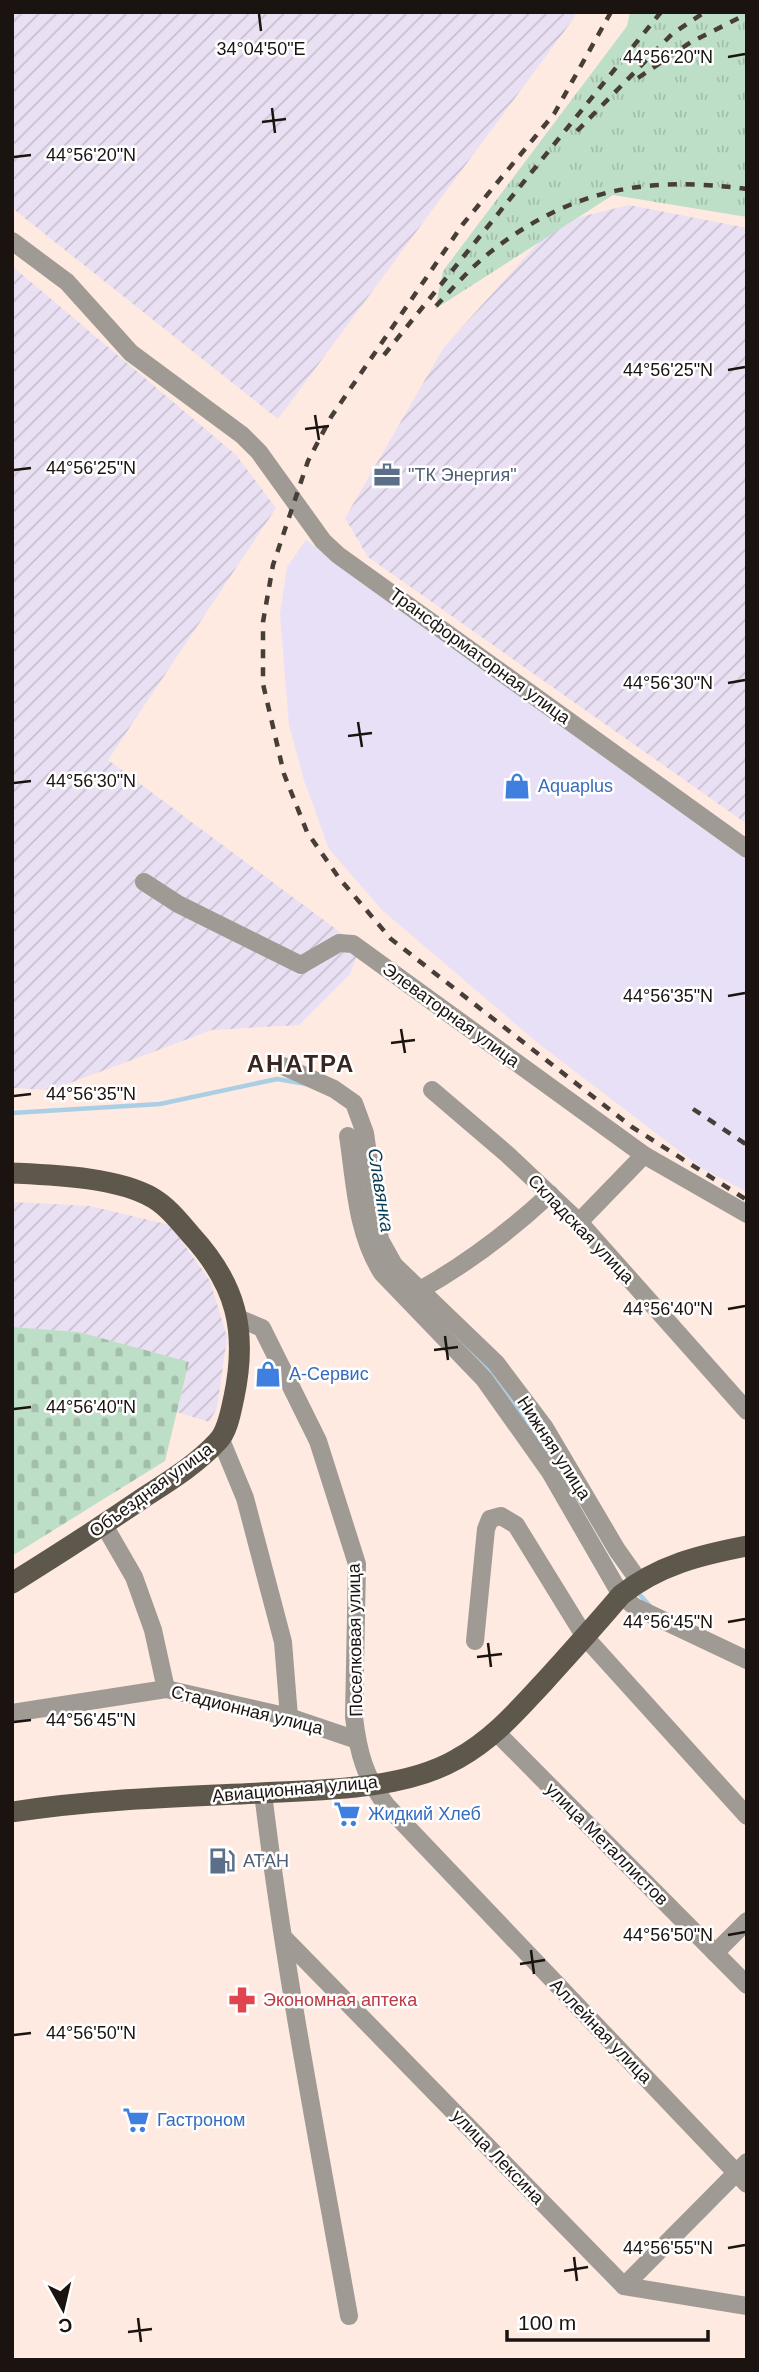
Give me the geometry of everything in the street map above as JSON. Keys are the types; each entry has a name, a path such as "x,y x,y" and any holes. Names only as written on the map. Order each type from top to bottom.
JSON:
{"main road":[{"name":"Объездная улица","path":"12,1173 59,1176 129,1187 169,1209 212,1257 228,1287 238,1318 240,1343 237,1384 220,1440 183,1471 12,1583"},
{"name":"Авиационная улица","path":"12,1812 104,1801 371,1785 431,1770 454,1761 497,1732 621,1595 639,1581 673,1563 747,1546"}],"street":[{"name":"Трансформаторная улица","path":"12,241 67,282 131,353 242,435 259,452 323,541 338,555 747,849"},
{"name":"Элеваторная улица","path":"144,882 178,904 301,965 339,943 353,944 644,1154 747,1214"},
{"name":"Нижняя улица","path":"283,1066 334,1089 354,1102 365,1133 380,1240 394,1265 418,1291 496,1363 545,1428 617,1550 639,1581"},
{"name":"Складская улица","path":"432,1090 509,1155 579,1222 747,1410"},
{"name":"Нижняя улица","path":"348,1136 364,1237 374,1261 390,1282 484,1379 550,1472 621,1595"},
{"path":"579,1222 644,1154"},
{"path":"418,1291 460,1268 550,1194"},
{"name":"Поселковая улица","path":"238,1318 262,1328 318,1441 357,1564 354,1717 356,1740 371,1785"},
{"path":"220,1440 245,1498 283,1642 289,1717"},
{"path":"475,1641 486,1529 491,1519 501,1516 516,1525 585,1637 747,1816"},
{"path":"104,1525 134,1577 153,1630 166,1689"},
{"path":"621,1595 635,1607 747,1660"},
{"name":"Стадионная улица","path":"12,1713 166,1689 289,1717 356,1740"},
{"name":"улица Металлистов","path":"497,1732 747,1985"},
{"name":"Аллейная улица","path":"371,1785 387,1806 743,2173"},
{"path":"263,1793 301,2046 349,2316"},
{"path":"715,1953 747,1922"},
{"name":"улица Лексина","path":"285,1938 624,2286"},
{"path":"624,2286 743,2173"},
{"path":"624,2286 747,2306"}],"shaded area":[{"path":"12,12 576,12 278,419 12,208"},
{"path":"629,205 747,228 747,824 368,557 345,518 444,347 556,223"},
{"path":"12,266 236,455 276,508 108,760 360,947 350,974 299,1025 212,1030 51,1090 12,1088"},
{"path":"306,540 747,860 747,1192 703,1169 539,1044 382,910 329,849 304,780 289,725 280,614 287,567"},
{"path":"12,1202 90,1206 170,1225 210,1281 227,1337 217,1408 209,1422 177,1412 189,1363 79,1332 12,1327"}],"green space":[{"path":"630,12 747,12 747,217 613,195 435,309 443,271 627,26"},
{"path":"12,1327 79,1332 189,1362 165,1461 12,1556"}],"waterway":[{"name":"Славянка","path":"12,1113 160,1104 277,1079 306,1084"},
{"name":"Славянка","path":"461,1343 491,1370 560,1470"},
{"name":"Славянка","path":"640,1595 651,1607"}],"railway":[{"path":"611,12 554,114 463,224 331,417 308,461 273,565 263,622 263,684 284,774 307,832 339,878 391,939 632,1127 747,1200"},
{"path":"384,355 661,12"},
{"path":"577,131 672,34 705,12"},
{"path":"638,78 691,42 747,14"},
{"path":"436,306 493,250 553,212 583,200 613,191 645,186 677,184 747,189"},
{"path":"693,1109 747,1145"}],"place":[{"name":"\"ТК Энергия\"","path":"387,475"},
{"name":"Aquaplus","path":"517,786"},
{"name":"А-Сервис","path":"268,1374"},
{"name":"Жидкий Хлеб","path":"347,1814"},
{"name":"АТАН","path":"222,1861"},
{"name":"Экономная аптека","path":"242,2000"},
{"name":"Гастроном","path":"136,2120"}],"district":[{"name":"АНАТРА","path":"301,1063"}]}
